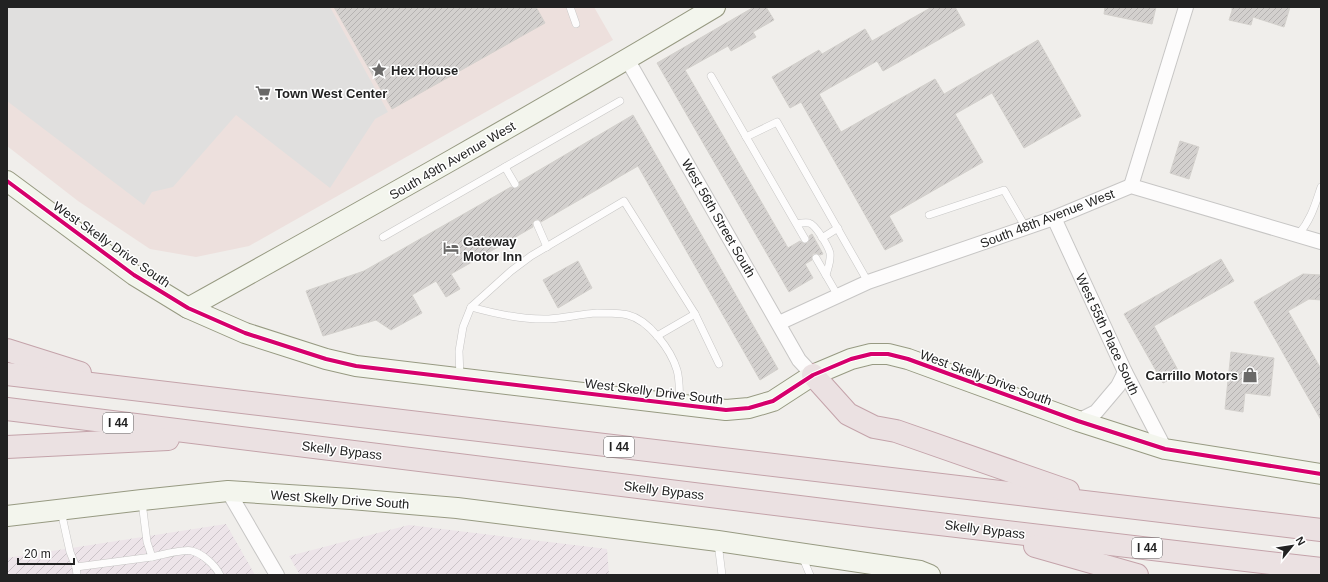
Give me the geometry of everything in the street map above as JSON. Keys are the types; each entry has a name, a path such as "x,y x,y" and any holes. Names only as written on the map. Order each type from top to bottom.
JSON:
{"highway":[{"path":"7,350 128,389"},
{"name":"I 44","path":"7,374 1321,530"},
{"path":"813,375 848,414 874,427 896,431 1109,505"},
{"name":"Skelly Bypass","path":"7,409 973,528 1321,569"},
{"path":"7,447 230,436"},
{"path":"973,528 1138,575"}],"street":[{"name":"South 49th Avenue West","path":"188,308 398,191 715,7"},
{"path":"1131,186 1186,7"},
{"name":"West 56th Street South","path":"627,59 799,360 813,375"},
{"name":"West Skelly Drive South","path":"7,181 134,275 188,308 245,333 356,366 726,410 749,408 773,401 813,375 851,359 871,354 888,354 908,359 1078,421 1165,449 1321,474"},
{"name":"South 48th Avenue West","path":"779,323 868,282 1054,218 1131,186 1321,242"},
{"name":"West 55th Place South","path":"1054,218 1125,372 1165,449"},
{"path":"1078,421 1096,412 1118,386 1125,372"},
{"path":"228,491 277,575"},
{"name":"West Skelly Drive South","path":"7,516 228,491 457,508 801,552 924,574"}],"lane":[{"path":"570,7 576,24"},
{"path":"711,76 805,238"},
{"path":"383,237 620,101"},
{"path":"746,137 777,122 868,282"},
{"path":"505,167 515,184"},
{"path":"1298,235 1306,226 1315,206 1321,186"},
{"path":"929,215 1004,190 1026,228"},
{"path":"460,378 459,351 463,327 471,307 511,271 531,256 624,201 695,314 719,364"},
{"path":"797,224 808,222 814,226 822,238 830,253 830,264 826,275"},
{"path":"537,224 547,247"},
{"path":"822,238 838,228"},
{"path":"816,258 838,296"},
{"path":"471,307 495,314 547,319 597,314 628,315 645,324 657,336 667,350 677,371 680,405"},
{"path":"657,336 695,314"},
{"path":"142,500 147,542 152,557"},
{"path":"60,509 77,575"},
{"path":"718,541 722,575"},
{"path":"76,567 152,557 191,550 201,555 216,568 220,575"},
{"path":"801,552 810,575"}],"shaded area":[{"name":"Town West Center","path":"7,7 594,7 613,40 249,246 196,257 150,249 78,201 7,146"},
{"path":"7,7 330,7 388,112 375,119 330,188 236,115 173,187 152,192 144,205 7,101"},
{"path":"226,524 255,575 7,575 7,558"},
{"path":"409,525 607,549 609,575 300,575 289,556"}],"building":[{"path":"334,7 536,7 545,23 392,109"},
{"path":"754,7 766,7 774,20 753,32 756,37 731,51 728,46 685,70 788,248 800,241 807,243 810,239 809,236 812,234 823,254 813,254 812,260 805,264 813,278 789,292 657,63"},
{"path":"932,7 955,7 965,25 883,71 877,61 819,94 841,132 935,79 944,94 1038,40 1081,116 1024,148 992,93 955,114 983,162 889,216 903,241 885,250 801,102 790,108 772,77 819,50 822,54 865,29 872,41"},
{"path":"1105,7 1156,7 1152,24 1104,14"},
{"path":"1232,7 1290,7 1284,27 1253,17 1251,25 1229,20"},
{"name":"Gateway Motor Inn","path":"633,115 778,369 760,380 638,166 541,222 538,219 535,220 532,223 533,227 451,274 460,289 446,297 436,281 412,295 422,313 391,330 376,320 323,336 306,291 364,271 511,187 517,188 520,186 519,182"},
{"path":"1180,141 1199,147 1189,179 1170,173"},
{"path":"1221,259 1234,281 1154,326 1180,374 1163,383 1124,314"},
{"path":"578,261 592,288 558,308 543,280"},
{"path":"1303,274 1321,275 1321,300 1309,299 1288,311 1321,369 1321,420 1254,302"},
{"name":"Carrillo Motors","path":"1231,352 1274,358 1270,396 1245,393 1243,412 1225,409"}],"cycle path":[{"path":"7,181 134,275 188,308 245,333 326,359 356,366 726,410 749,408 773,401 813,375 851,359 871,354 888,354 908,359 1078,421 1165,449 1321,474"}],"place":[{"name":"Hex House","path":"379,70"},
{"name":"Town West Center","path":"263,93"},
{"name":"Gateway Motor Inn","path":"451,248"},
{"name":"Carrillo Motors","path":"1250,375"}]}
